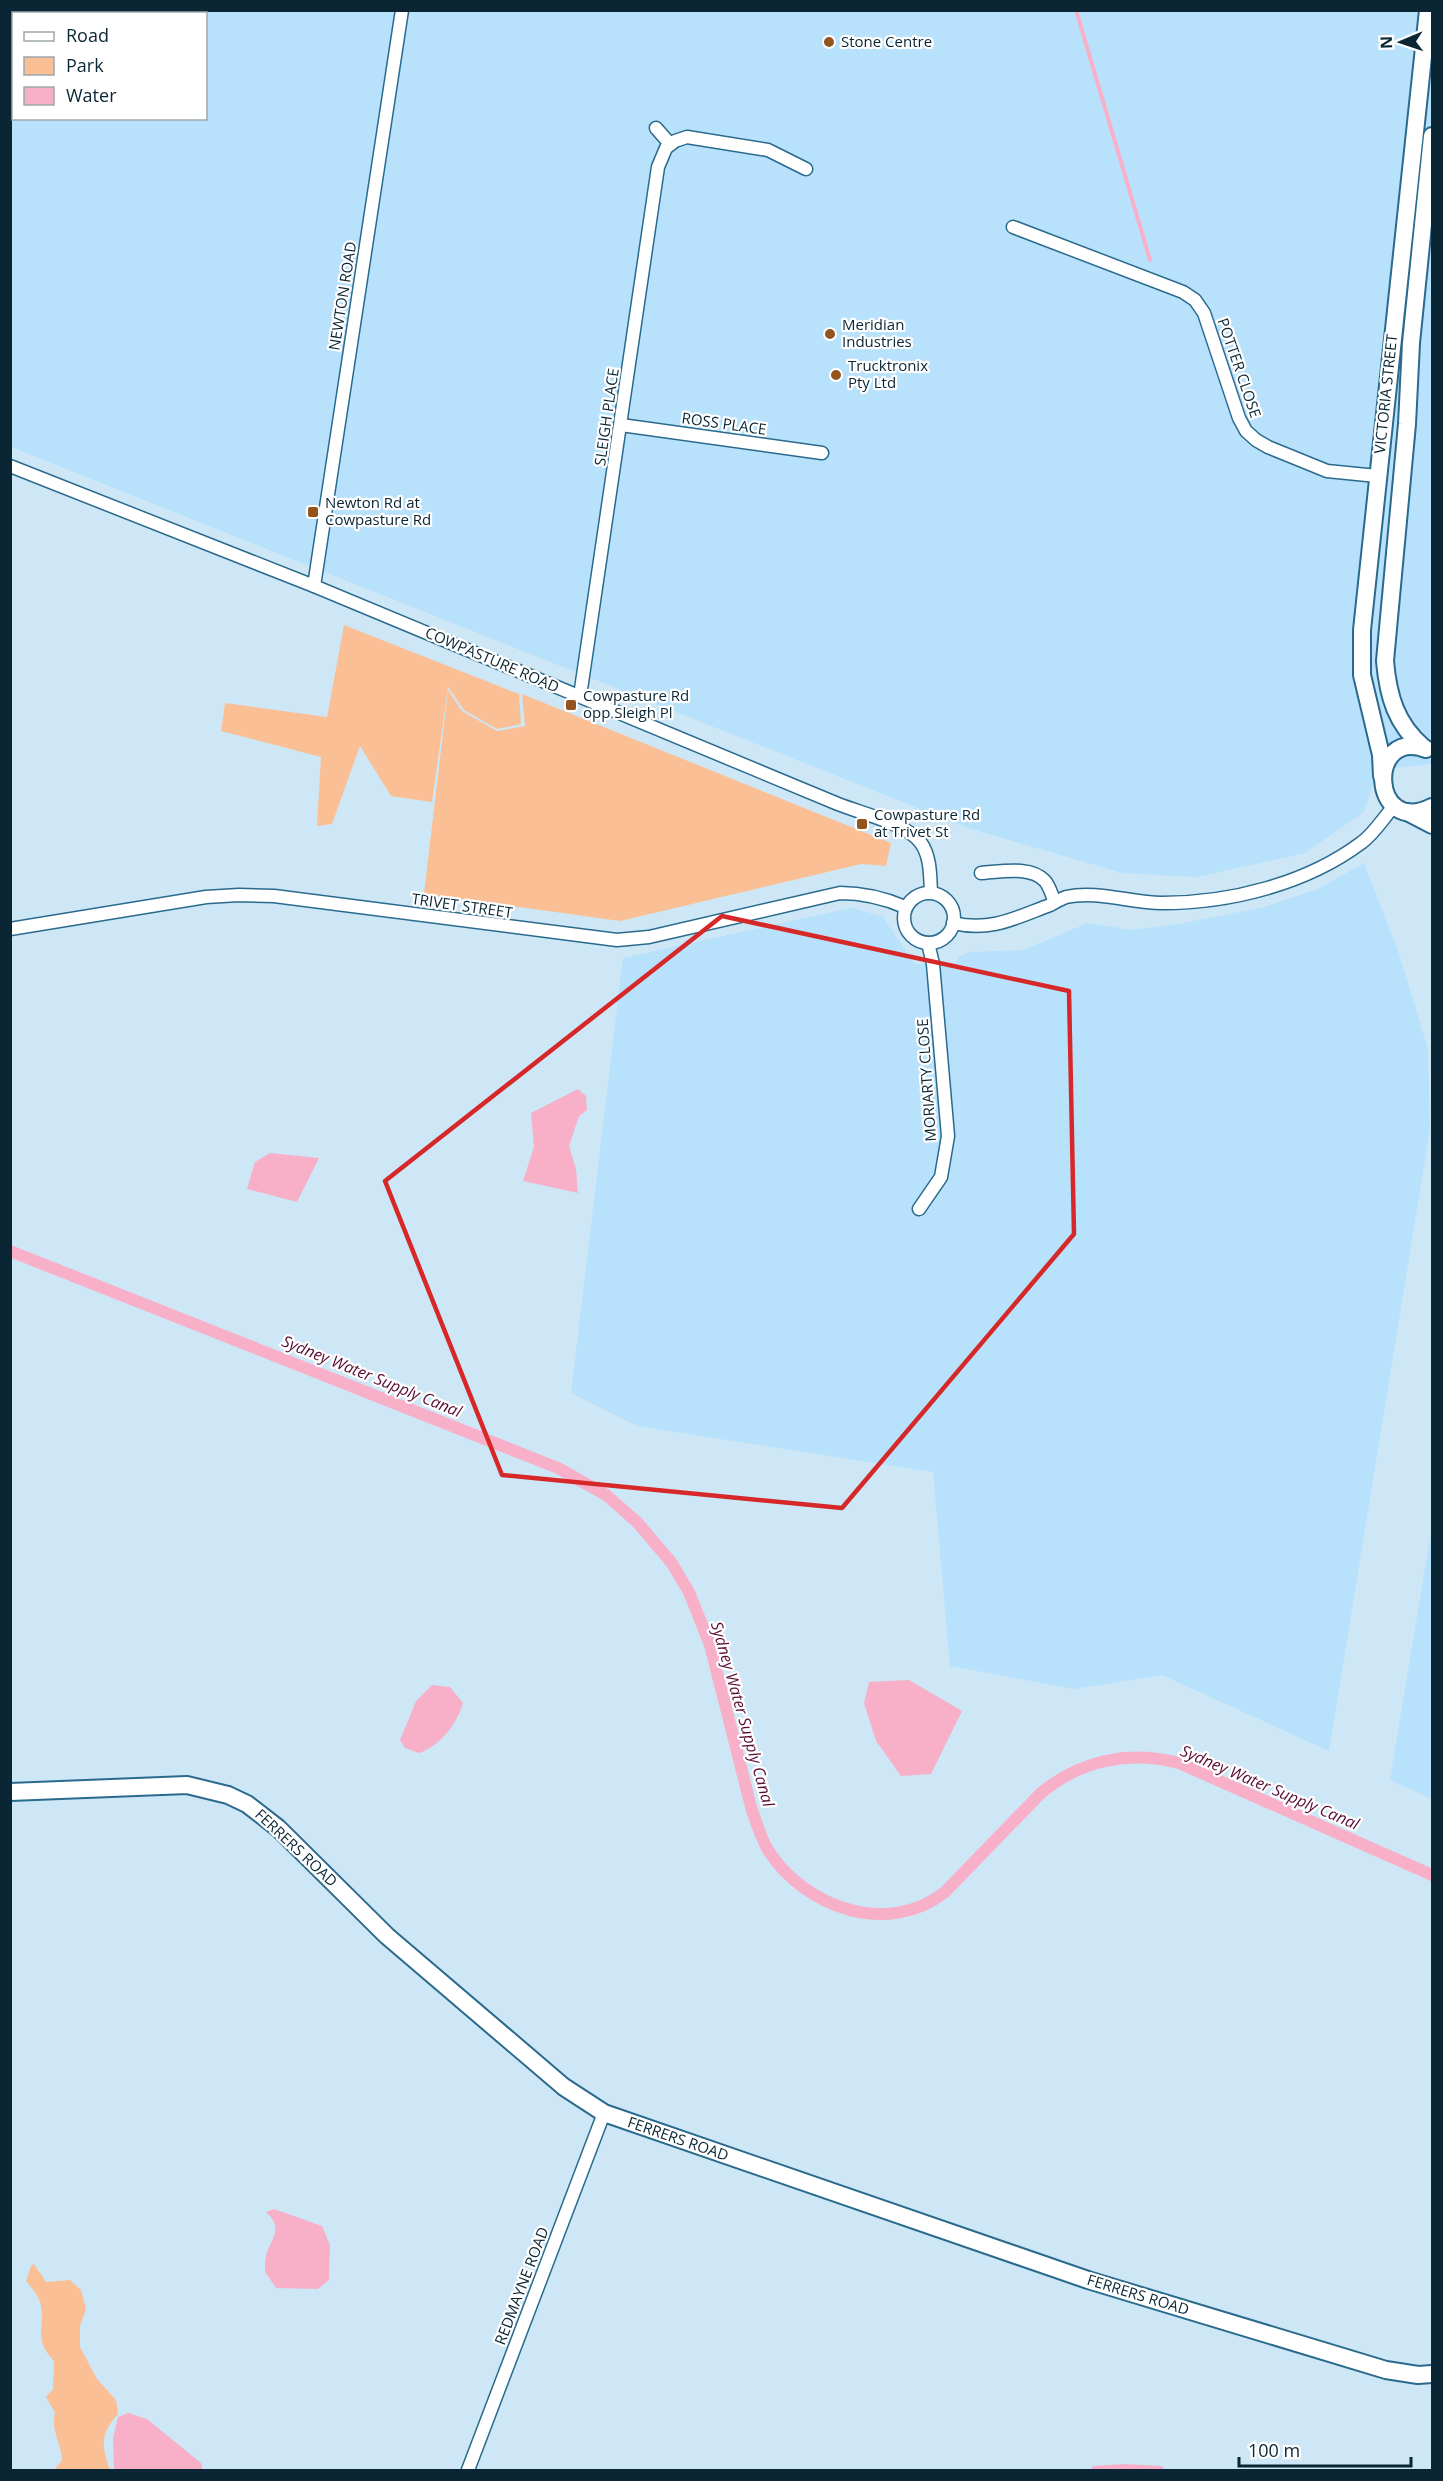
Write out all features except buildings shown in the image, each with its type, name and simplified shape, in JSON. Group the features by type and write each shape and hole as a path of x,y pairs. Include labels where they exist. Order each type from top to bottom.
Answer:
{"street":[{"name":"NEWTON ROAD","path":"314,586 402,10"},
{"name":"VICTORIA STREET","path":"1399,808 1387,797 1382,787 1381,755 1366,696 1361,654 1377,476 1428,10"},
{"path":"656,128 670,144 680,138 694,137 761,148 779,153 806,169"},
{"name":"SLEIGH PLACE","path":"580,696 658,167 662,154 670,144"},
{"name":"VICTORIA STREET","path":"1428,749 1412,738 1395,712 1388,689 1385,661 1407,424 1411,343 1432,145"},
{"path":"1413,147 1432,145"},
{"name":"POTTER CLOSE","path":"1012,227 1183,292 1195,300 1204,313 1239,418 1251,436 1268,447 1327,471 1377,476"},
{"name":"ROSS PLACE","path":"621,424 822,453"},
{"name":"COWPASTURE ROAD","path":"10,466 314,586 909,831 921,842 927,853 931,892"},
{"path":"1382,776 1384,767 1396,752 1414,746 1428,749"},
{"path":"1399,808 1423,811 1432,807"},
{"path":"953,923 970,927 996,926 1067,897 1095,896 1162,903 1200,901 1244,894 1314,871 1342,856 1364,842 1399,808"},
{"path":"1399,808 1432,825"},
{"path":"981,873 1015,871 1034,874 1047,883 1055,903"},
{"path":"931,892 945,899 951,906 953,923 944,937 928,943 920,941 907,930 904,915 906,907 916,896 931,892"},
{"name":"TRIVET STREET","path":"10,929 186,900 232,895 274,896 606,940 649,937 840,893 887,899 906,907"},
{"name":"MORIARTY CLOSE","path":"919,1209 941,1177 948,1136 933,964 928,943"},
{"name":"FERRERS ROAD","path":"10,1792 187,1785 228,1795 247,1804 278,1827 387,1936 564,2087 604,2113 1088,2280 1386,2370 1418,2375 1432,2374"},
{"name":"REDMAYNE ROAD","path":"468,2470 604,2113"}],"highlighted area":[{"path":"722,916 1069,991 1074,1234 842,1508 502,1475 385,1181"}],"shaded area":[{"path":"10,11 1432,11 1432,764 1377,770 1364,812 1305,853 1197,877 1122,873 965,827 11,447"},
{"path":"1364,863 1399,954 1428,1049 1430,1129 1329,1751 1162,1675 1074,1689 950,1666 933,1472 637,1426 571,1393 623,958 851,908 882,916 915,964 955,963 960,956 970,952 1023,950 1088,923 1132,930 1178,924 1264,907 1318,889"},
{"path":"1432,1526 1432,1799 1390,1780"}],"green space":[{"path":"344,625 519,694 521,724 497,729 464,710 448,687 432,802 391,796 360,746 332,824 317,826 321,757 221,731 225,703 327,717"},
{"path":"448,690 462,711 497,731 525,726 522,694 891,843 886,866 861,864 620,921 424,894"},
{"path":"34,2264 46,2282 70,2280 81,2290 86,2309 80,2326 80,2347 97,2379 116,2400 118,2414 108,2428 104,2441 110,2470 57,2470 56,2467 62,2461 54,2425 55,2413 46,2397 53,2389 54,2361 42,2340 40,2303 26,2281 31,2266"}],"water":[{"path":"578,1089 586,1096 587,1110 579,1116 569,1146 576,1169 578,1193 523,1181 534,1147 531,1113"},
{"path":"270,1153 319,1158 297,1202 247,1189 255,1162"},
{"path":"909,1680 962,1711 931,1774 901,1776 876,1741 864,1703 869,1682"},
{"path":"432,1685 450,1687 463,1703 457,1719 441,1740 419,1753 405,1748 400,1740 416,1701"},
{"path":"274,2209 322,2226 330,2245 329,2280 318,2289 276,2288 265,2272 266,2254 275,2231 274,2222 266,2212"},
{"path":"128,2413 147,2419 201,2463 203,2470 114,2470 113,2439 118,2417"},
{"path":"1125,2464 1162,2466 1165,2470 1091,2470 1093,2466"}],"waterway":[{"path":"1076,10 1150,260"},
{"name":"Sydney Water Supply Canal","path":"10,1251 558,1468 606,1495 637,1522 671,1562 689,1592 710,1645 758,1829 768,1850 784,1870 803,1887 825,1901 849,1910 874,1914 898,1913 923,1905 945,1892 1041,1793 1056,1782 1089,1766 1124,1758 1160,1759 1179,1763 1432,1875"}],"place":[{"name":"Stone Centre","path":"829,42"},
{"name":"Meridian Industries","path":"830,334"},
{"name":"Trucktronix Pty Ltd","path":"836,375"},
{"name":"Newton Rd at Cowpasture Rd","path":"313,512"},
{"name":"Cowpasture Rd opp Sleigh Pl","path":"571,705"},
{"name":"Cowpasture Rd at Trivet St","path":"862,824"}]}
